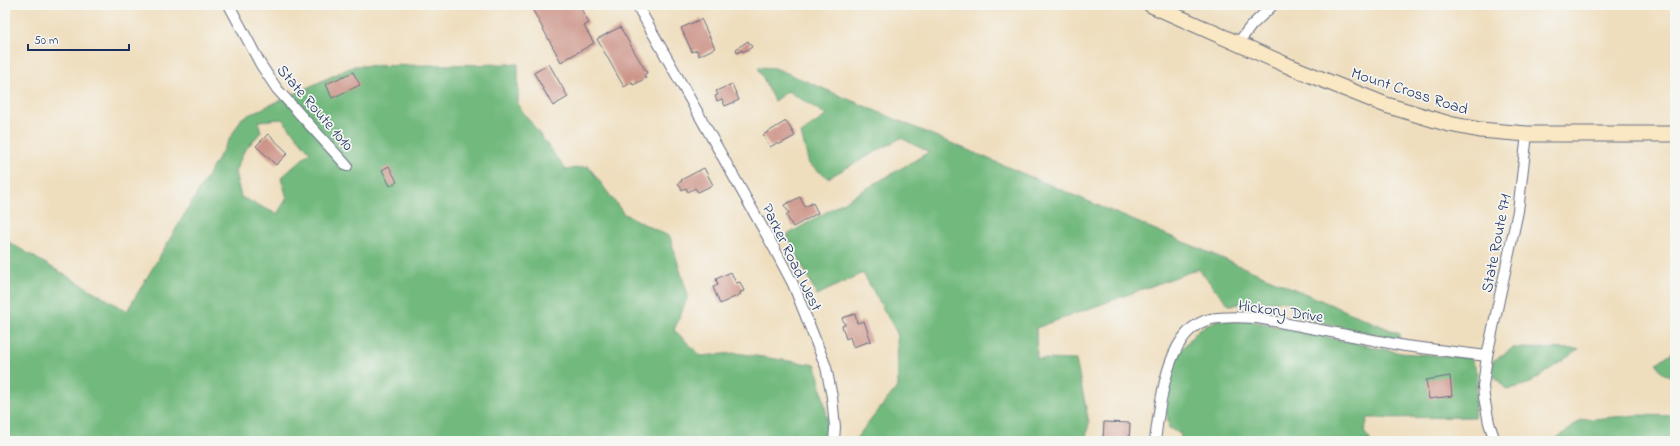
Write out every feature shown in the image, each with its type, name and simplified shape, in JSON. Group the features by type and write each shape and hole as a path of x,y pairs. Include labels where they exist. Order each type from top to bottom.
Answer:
{"main road":[{"name":"Mount Cross Road","path":"1151,5 1298,70 1393,107 1449,124 1480,130 1527,134 1675,134"}],"street":[{"name":"State Route 1010","path":"229,5 261,65 277,89 347,166"},
{"name":"Parker Road West","path":"637,5 774,248 792,284 826,367 832,397 835,427 834,441"},
{"path":"1238,43 1251,26 1273,5"},
{"name":"State Route 971","path":"1495,441 1489,423 1484,397 1486,356 1518,211 1527,134"},
{"name":"Hickory Drive","path":"1155,441 1160,403 1174,352 1182,339 1192,329 1210,319 1234,317 1257,318 1405,346 1486,356"}],"green space":[{"path":"518,64 518,105 566,170 588,166 624,214 670,237 688,296 674,330 701,356 736,353 816,365 828,421 827,441 5,441 5,240 127,311 242,118 354,66","holes":["282,119 310,152 281,178 287,198 277,214 241,197 235,172 244,151 261,132 258,121"]},
{"path":"758,67 775,68 1400,334 1399,339 1303,319 1285,301 1229,305 1198,269 1036,328 1037,359 1076,360 1089,423 1085,441 854,441 898,386 897,333 863,273 817,295 787,235 929,152 901,138 828,178 809,164 801,133 827,115 788,91 774,101"},
{"path":"1217,320 1252,321 1401,353 1471,358 1478,373 1474,417 1368,418 1364,432 1371,441 1180,441 1181,434 1169,428 1166,408 1175,357 1198,330"},
{"path":"1513,348 1579,349 1530,383 1507,390 1492,374 1493,361"},
{"path":"1675,350 1675,378 1662,373 1657,363"},
{"path":"1638,415 1675,416 1675,441 1553,441 1581,420"}],"building":[{"path":"530,5 579,5 589,23 584,26 594,43 561,62"},
{"path":"701,19 715,48 699,56 697,50 692,52 681,28"},
{"path":"620,27 647,73 644,75 646,78 633,85 632,82 624,87 597,39"},
{"path":"748,41 752,47 743,52 742,50 737,53 736,49"},
{"path":"549,64 568,97 553,106 534,73"},
{"path":"353,72 360,85 332,98 326,84"},
{"path":"732,84 739,100 725,106 722,99 717,101 715,96 718,95 716,91"},
{"path":"786,121 795,136 778,145 777,143 770,147 763,135"},
{"path":"268,134 288,153 276,165 256,146"},
{"path":"389,166 397,182 390,186 382,170"},
{"path":"704,168 713,185 698,192 695,188 688,192 686,188 682,190 678,183 682,181 681,180"},
{"path":"800,197 805,207 813,203 818,213 793,227 786,215 789,213 784,205"},
{"path":"731,272 736,283 740,282 744,291 740,292 741,294 720,304 713,287 718,285 716,279"},
{"path":"855,314 857,323 864,321 871,341 853,347 850,337 846,339 842,326 845,325 842,318"},
{"path":"1450,376 1452,396 1429,399 1426,380"},
{"path":"1104,422 1130,423 1129,441 1103,441"}]}
